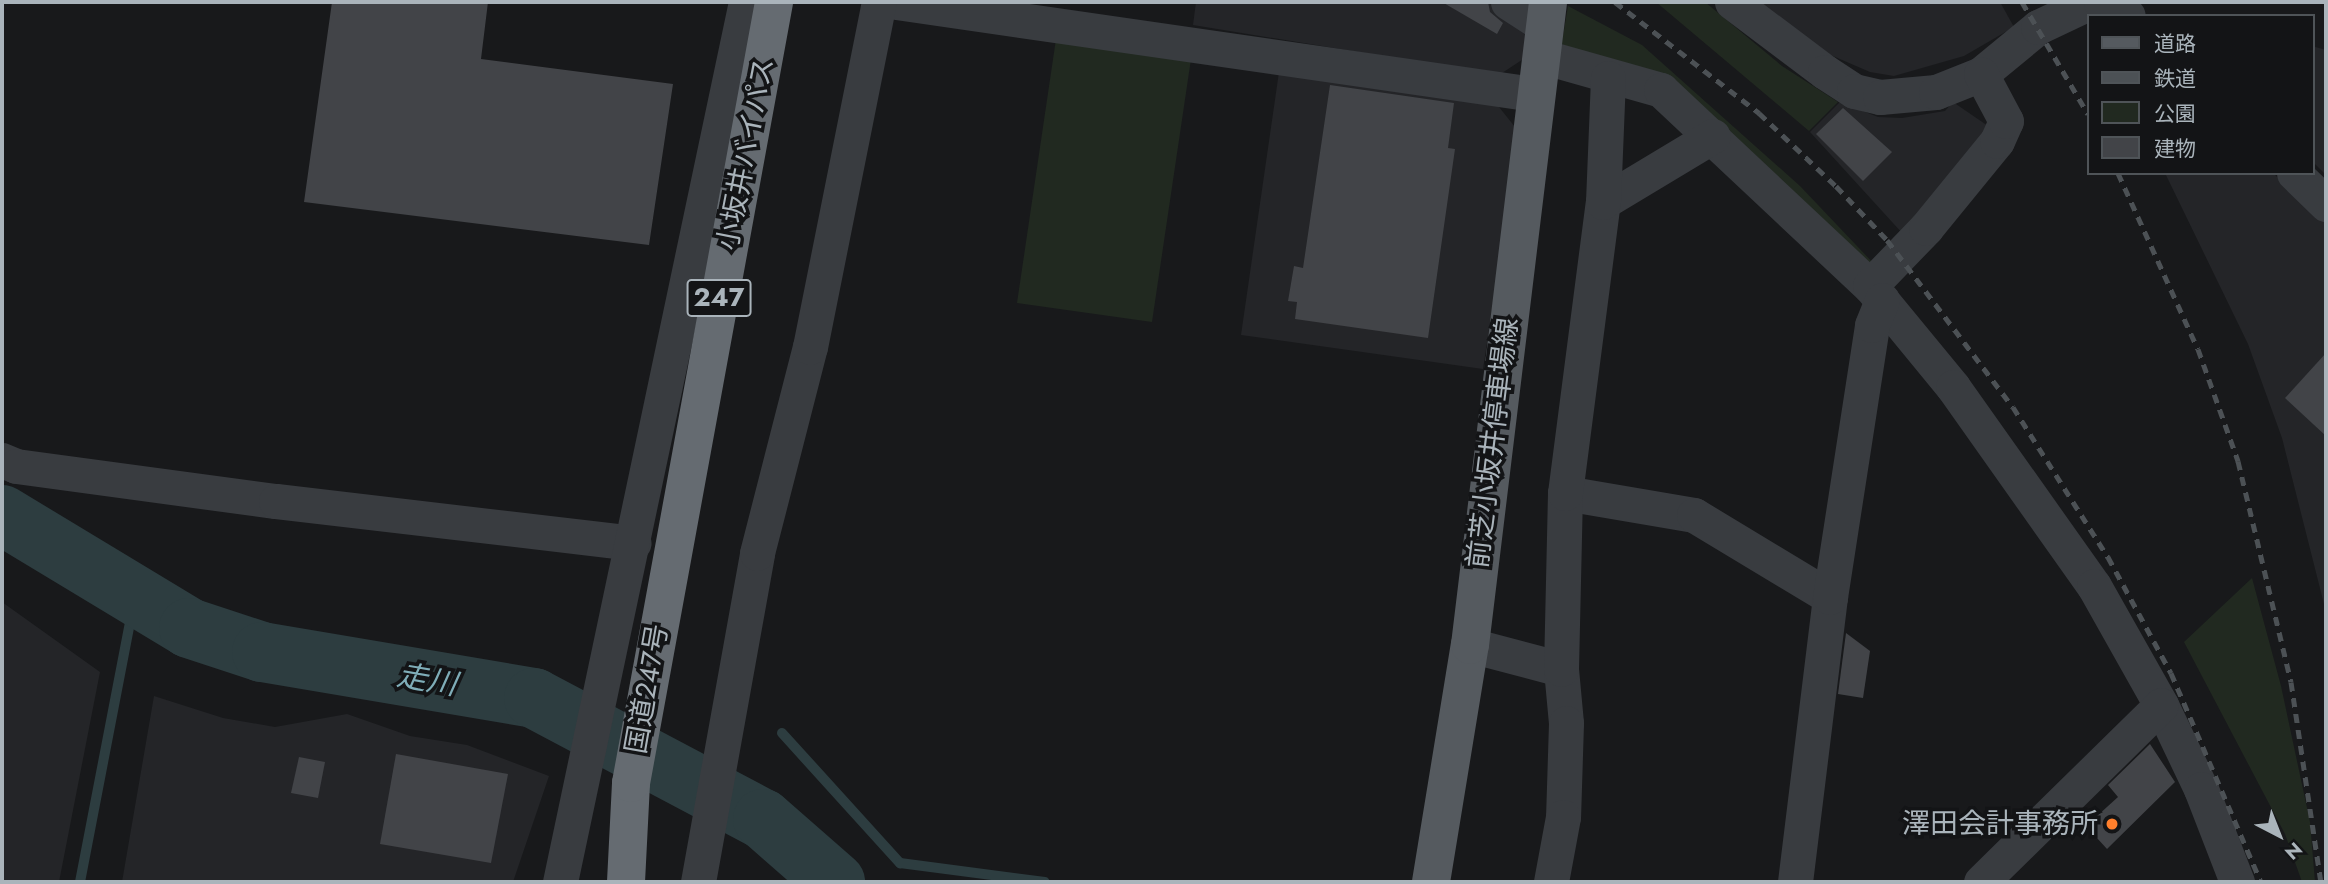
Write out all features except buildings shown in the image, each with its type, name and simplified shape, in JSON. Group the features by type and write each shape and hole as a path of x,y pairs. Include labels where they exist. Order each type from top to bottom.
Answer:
{"highway":[{"name":"小坂井バイパス","path":"663,595 774,2"},
{"name":"国道247号","path":"626,882 631,783 663,595"},
{"name":"国道247号","path":"600,882 631,783"}],"main road":[{"name":"前芝小坂井停車場線","path":"1431,882 1470,645 1534,94 1545,28"}],"street":[{"path":"560,882 634,543 746,2"},
{"path":"698,882 757,553 810,347 879,2"},
{"path":"896,2 1534,94"},
{"path":"1508,2 1608,78 1661,90 1713,136 1876,293 2014,469 2094,586 2161,705 2202,789 2237,882"},
{"path":"1732,2 1854,91 1880,97 1936,92 1981,74 2039,27 2091,2"},
{"path":"2101,2 2124,14"},
{"path":"1795,882 1830,597 1876,293 1997,141 2006,121 1981,74"},
{"path":"1551,882 1563,817 1566,723 1561,669 1565,493 1603,202 1608,78"},
{"path":"1603,202 1713,136"},
{"path":"2296,175 2326,204"},
{"path":"2,460 16,466 276,501 634,543"},
{"path":"1565,493 1694,515 1830,597"},
{"path":"1470,645 1561,669"},
{"path":"1981,882 2161,705"}],"shaded area":[{"path":"1196,2 1502,2 1523,15 1531,54 1499,75 1193,25"},
{"path":"1757,2 2000,2 2014,27 1964,56 1894,76 1870,72 1819,50"},
{"path":"2314,47 2326,50 2326,175 2314,163"},
{"path":"1279,72 1495,102 1519,132 1483,369 1241,335"},
{"path":"1840,102 1878,117 1902,118 1945,111 1953,102 1991,128 1903,234 1810,132"},
{"path":"2166,175 2275,175 2326,224 2326,612 2282,438 2248,344"},
{"path":"2,602 100,672 59,882 2,882"},
{"path":"154,696 223,718 275,727 347,714 410,736 467,745 549,776 513,882 122,882"}],"green space":[{"path":"1656,2 1705,2 1782,66 1838,102 1809,131"},
{"path":"1568,6 1642,45 1800,186 1876,266 1868,276 1709,122 1561,48"},
{"path":"1056,39 1191,59 1152,322 1017,303"},
{"path":"2252,578 2281,686 2310,822 2315,882 2302,882 2285,834 2184,642"}],"waterway":[{"name":"走川","path":"2,515 189,628 262,652 534,698 763,819 835,882"},
{"path":"80,882 135,596"},
{"path":"782,733 900,863 1045,882"}],"railway":[{"path":"1615,2 1759,113 1836,186 1887,240 2013,407 2108,557 2171,673 2261,882"},
{"path":"2022,2 2086,111"},
{"path":"2119,175 2198,349 2238,461 2291,682 2321,882"}],"place":[{"name":"澤田会計事務所","path":"2112,824"}]}
